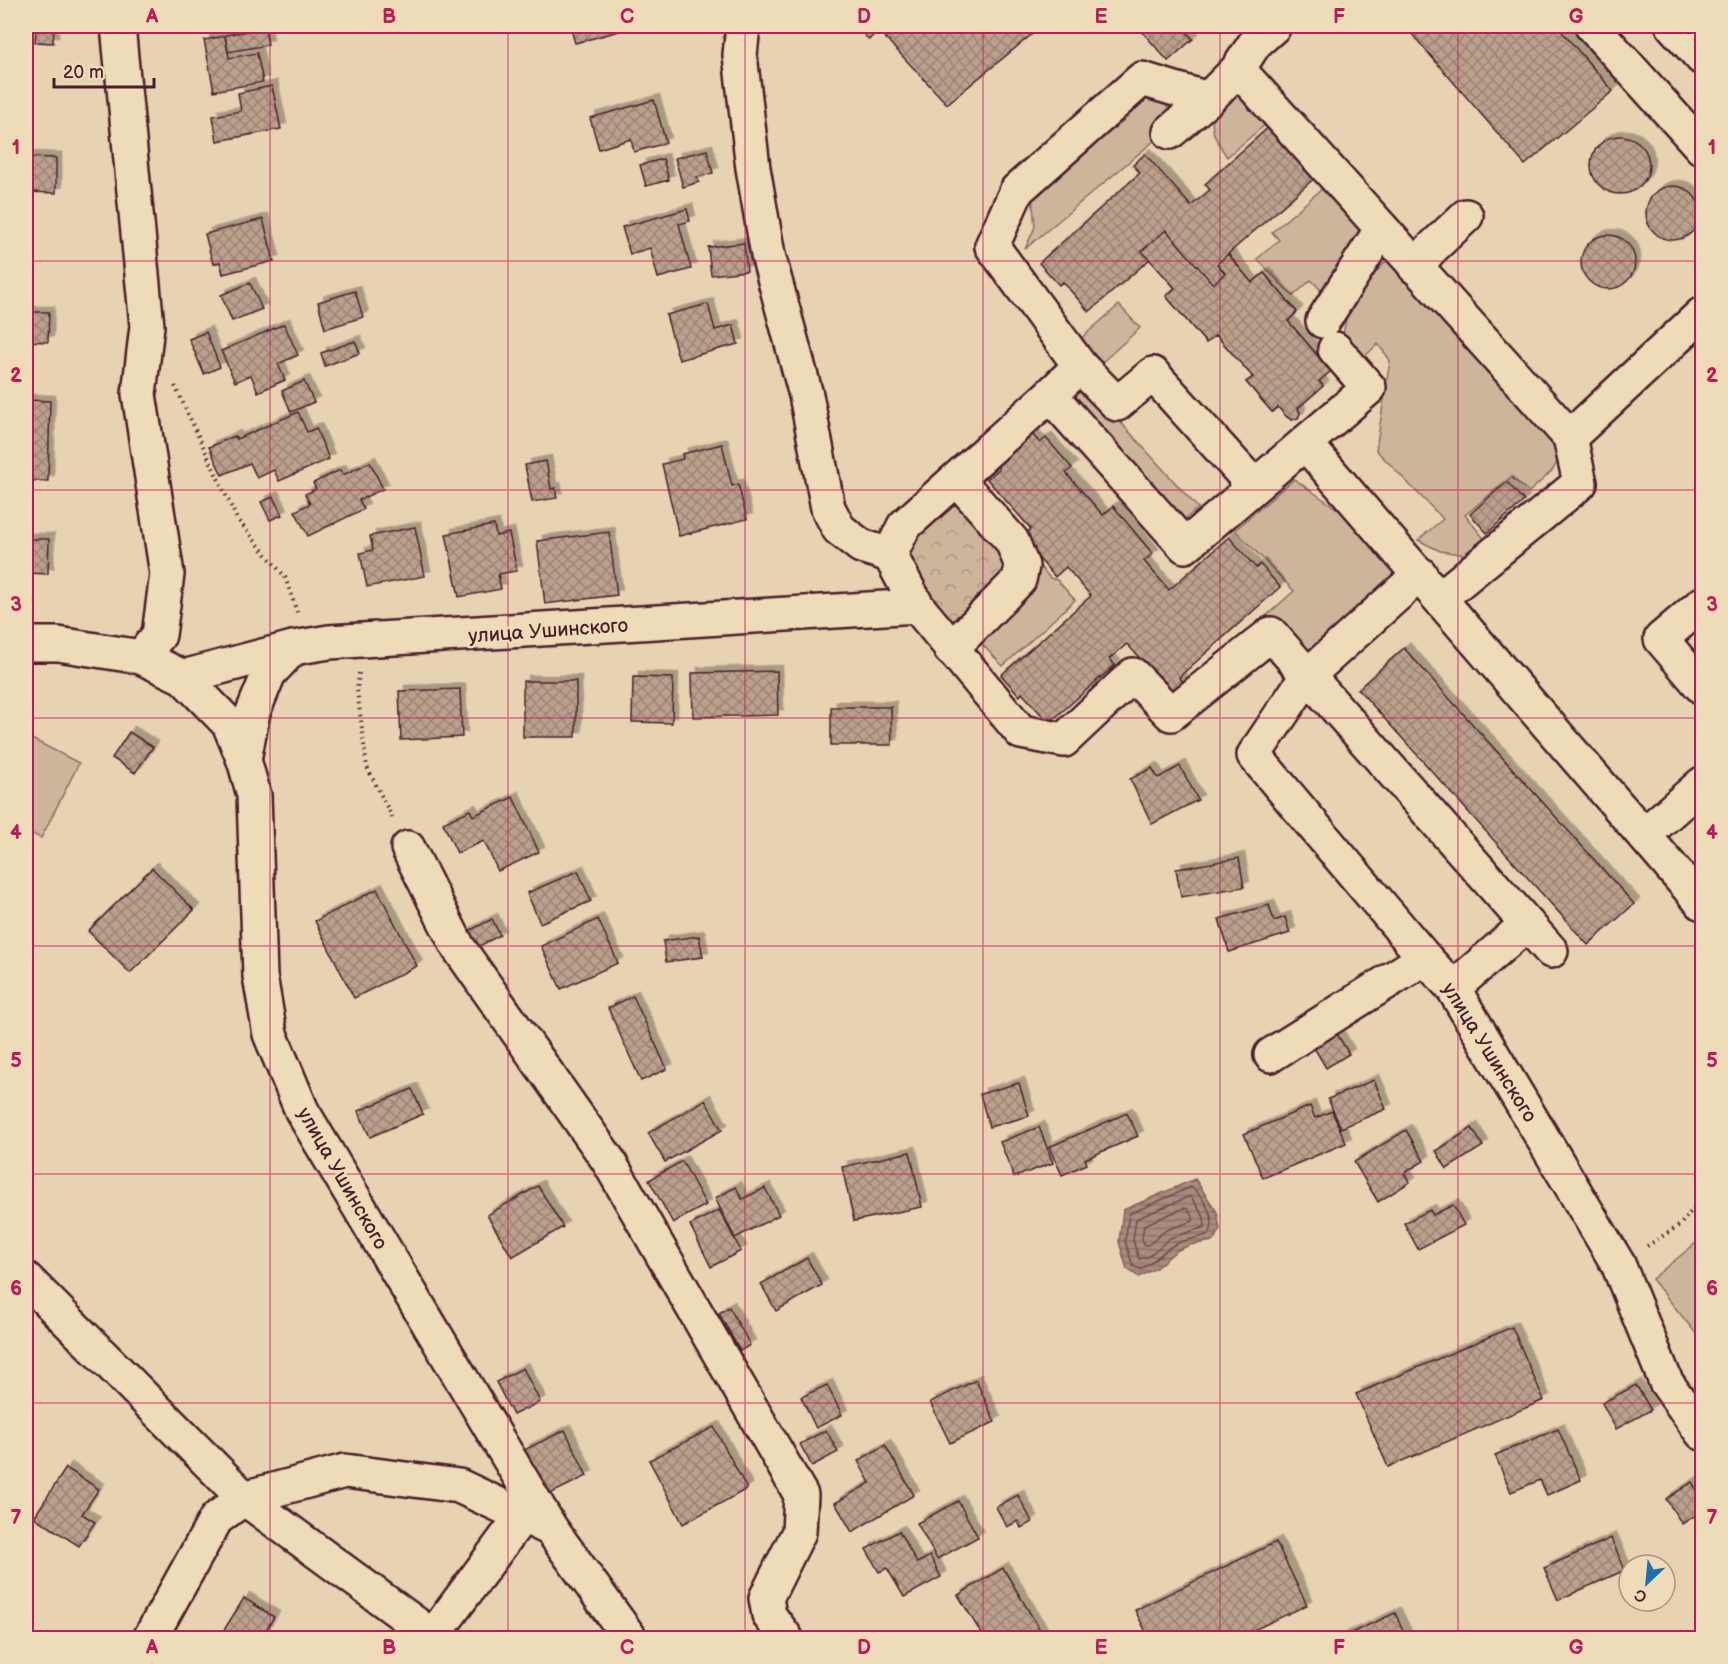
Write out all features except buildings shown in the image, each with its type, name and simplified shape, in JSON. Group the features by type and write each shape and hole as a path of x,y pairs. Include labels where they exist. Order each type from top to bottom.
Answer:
{"street":[{"path":"118,26 147,326 139,394 167,574 159,635 141,657"},
{"path":"743,26 740,55 753,168 766,244 806,395 828,507 839,529 861,546 890,555 917,606 1021,732 1064,740 1133,675 1171,714 1271,634 1551,951"},
{"path":"1170,132 1238,69 1255,43 1274,26"},
{"path":"1592,26 1702,148"},
{"path":"1673,26 1702,58"},
{"path":"1238,69 1570,437 1580,483 1430,586 1306,676"},
{"path":"1208,99 1142,79 1017,190 992,246 1080,366 1117,404 1153,374 1254,486"},
{"path":"1415,267 1466,216"},
{"path":"1050,395 1185,546 1369,388 1329,335 1381,230"},
{"path":"1570,437 1702,315"},
{"path":"890,555 904,526 1080,366"},
{"path":"1305,443 1702,903"},
{"path":"951,649 1019,580 1022,566 1012,541 957,479"},
{"path":"1702,604 1661,639 1702,687"},
{"name":"улица Ушинского","path":"183,677 329,642 364,642 917,606"},
{"name":"улица Ушинского","path":"26,644 58,644 141,657 183,677 229,724 244,760 254,795 260,976 270,1034 302,1111 551,1529 630,1638"},
{"path":"244,760 253,712 269,673 301,647"},
{"name":"улица Ушинского","path":"1306,676 1254,755 1425,958 1453,988 1618,1264 1666,1382 1702,1433"},
{"path":"1644,835 1702,784"},
{"path":"408,848 458,947 608,1160 801,1495 799,1532 766,1598 769,1615 786,1638"},
{"path":"1453,988 1527,924"},
{"path":"1271,1055 1425,958"},
{"path":"26,1279 244,1498 434,1637 522,1516"},
{"path":"150,1638 216,1519 244,1498 345,1471 459,1486 551,1529"}],"path":[{"path":"172,380 237,519 285,577 301,647"},
{"path":"364,642 357,690 367,767 408,848"},
{"path":"1618,1264 1680,1225 1702,1198"}],"green space":[{"path":"1136,89 1157,95 1165,102 1170,122 1161,135 1025,249 1035,227 1031,185"},
{"path":"1244,94 1274,117 1227,157 1212,127 1214,106 1227,96"},
{"path":"1330,182 1373,232 1328,297 1311,280 1293,296 1257,259 1279,240 1272,232"},
{"path":"1387,260 1555,447 1560,458 1552,471 1529,492 1511,477 1465,515 1487,542 1467,555 1440,551 1418,540 1443,519 1376,450 1390,360 1378,344 1363,358 1343,335 1349,302"},
{"path":"1119,305 1140,328 1099,365 1078,341"},
{"path":"1086,384 1198,508 1178,525 1067,402"},
{"path":"1294,479 1339,510 1405,581 1309,666 1265,617 1294,591 1235,530"},
{"path":"955,503 969,507 1014,565 954,624 906,569 907,539 941,505"},
{"path":"1023,547 1050,578 1057,580 1075,600 1003,666 973,635"},
{"path":"26,736 79,763 41,838 26,831"},
{"path":"1702,1238 1702,1341 1652,1279"}],"water":[{"path":"1195,1179 1217,1212 1220,1229 1213,1241 1190,1245 1176,1251 1156,1268 1139,1277 1127,1269 1119,1242 1123,1210"}]}
